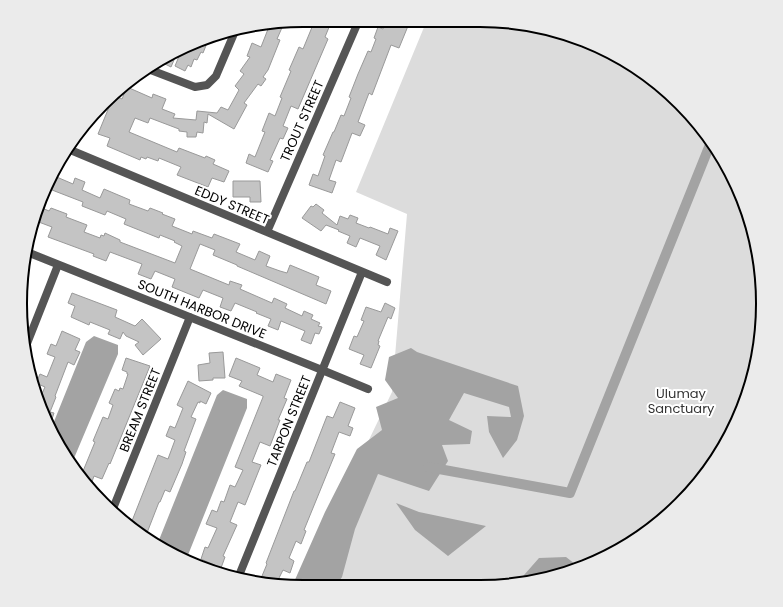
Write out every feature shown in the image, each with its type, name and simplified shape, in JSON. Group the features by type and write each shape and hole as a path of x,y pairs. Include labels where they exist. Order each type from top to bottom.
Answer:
{"street":[{"name":"TROUT STREET","path":"267,232 356,27"},
{"path":"154,71 195,87 207,85 216,76 233,36"},
{"name":"EDDY STREET","path":"74,150 387,282"},
{"name":"SOUTH HARBOR DRIVE","path":"31,254 368,389"},
{"path":"29,339 58,265"},
{"name":"TARPON STREET","path":"240,573 362,272"},
{"name":"BREAM STREET","path":"114,505 190,317"}],"green space":[{"name":"Ulumay Sanctuary","path":"424,27 480,27 516,29 551,36 585,48 602,56 618,64 648,84 687,121 699,135 719,165 735,198 747,232 754,267 756,304 754,340 747,375 735,409 727,426 719,442 699,472 675,499 648,523 618,543 602,551 585,559 551,571 516,578 480,580 302,580 392,392 407,214 356,192"}],"shaded area":[{"path":"94,336 118,345 118,354 74,457 64,442 54,422 86,342"},
{"path":"411,348 417,352 518,386 524,416 517,440 503,458 489,432 487,416 511,417 509,407 464,393 449,420 472,431 470,444 442,445 448,461 429,491 378,474 355,529 340,580 295,580 325,512 357,449 382,430 376,407 398,398 385,380 389,357"},
{"path":"223,390 247,399 247,408 188,554 159,539 217,395"},
{"path":"396,503 419,512 486,526 448,556 415,530"},
{"path":"566,557 574,563 551,571 522,577 539,558"}],"building":[{"path":"312,27 329,27 325,37 328,39 298,109 291,106 283,126 288,128 283,139 280,138 270,160 273,161 268,172 246,163 249,154 255,157 265,132 262,131 269,113 275,116 282,98 280,97 291,71 289,70 299,47 303,49"},
{"path":"378,27 383,29 384,27 408,27 399,48 391,45 372,95 369,93 358,122 365,125 360,136 352,133 341,162 336,160 329,180 336,182 332,193 309,185 313,174 318,176 325,156 323,155 341,115 344,116 351,98 349,97 358,74 368,51 371,52 376,39 374,38"},
{"path":"282,28 277,39 280,40 268,70 263,77 266,79 261,86 258,84 244,103 247,105 234,129 208,114 207,123 204,122 203,133 197,132 196,137 187,137 187,132 179,131 179,129 150,118 148,123 135,118 129,132 177,152 179,148 205,158 206,156 215,160 213,164 229,171 224,182 212,178 208,187 177,175 181,167 159,158 158,161 147,157 146,159 141,157 140,160 107,146 110,138 98,134 109,107 119,98 122,99 124,93 130,88 152,98 153,94 166,99 162,109 175,114 173,118 196,120 197,111 217,113 221,107 228,110 239,90 235,86 244,74 240,71 250,57 247,56 252,43 261,47 268,29"},
{"path":"206,45 203,53 201,52 197,60 194,59 191,67 188,65 185,71 175,66 179,57"},
{"path":"174,60 171,67 165,64"},
{"path":"58,177 73,184 75,178 85,182 82,190 100,198 104,189 130,200 129,204 148,211 150,208 175,219 172,226 192,234 193,231 212,238 214,234 240,244 236,252 255,260 259,251 270,256 266,266 287,273 290,265 319,277 316,285 331,291 326,304 213,255 215,250 200,244 190,269 229,285 230,281 242,285 240,289 272,303 274,298 287,304 285,308 302,316 304,311 313,315 311,319 320,323 318,326 322,327 319,334 315,333 311,344 301,340 305,331 281,321 278,330 268,326 271,319 235,303 231,311 220,307 223,298 203,290 199,298 172,287 175,279 155,271 151,279 138,274 142,264 110,252 106,261 93,256 94,254 48,237 52,227 39,222 44,209 49,211 51,208 67,214 66,217 87,225 84,232 100,238 101,235 104,236 105,233 120,240 120,242 175,263 182,246 174,242 175,241 160,235 159,238 124,224 126,219 107,211 105,215 82,206 83,202 52,190"},
{"path":"233,181 260,181 261,202 250,202 250,197 233,197"},
{"path":"316,204 324,210 322,213 337,225 340,216 348,219 350,215 358,218 356,223 369,228 370,227 388,234 390,228 398,231 386,260 376,255 380,246 360,238 356,247 347,243 350,236 338,231 339,230 326,225 321,231 302,218 311,206 313,207"},
{"path":"72,293 117,310 115,317 135,326 142,319 161,339 143,355 135,345 139,342 126,336 123,332 120,339 108,334 110,330 90,322 89,325 71,317 75,306 68,303"},
{"path":"385,303 395,308 391,319 388,317 378,341 378,345 380,346 371,368 360,364 364,355 349,349 354,336 357,337 364,321 361,320 366,307 381,312"},
{"path":"62,331 80,339 75,350 80,352 74,365 68,362 55,396 56,397 50,412 54,413 52,418 42,393 45,387 39,384 38,379 40,374 47,377 55,357 47,354 51,344 56,346"},
{"path":"223,352 225,378 213,378 213,380 199,381 198,365 210,363 209,353"},
{"path":"126,358 150,366 110,464 109,463 102,479 94,476 92,481 83,471 103,417 108,419 113,405 109,403 115,389 119,391 120,388 123,389 128,374 122,370"},
{"path":"236,358 260,368 257,375 273,382 276,374 291,380 284,398 287,399 278,420 280,420 270,446 260,442 252,462 261,465 245,505 238,502 230,522 237,525 223,556 225,557 221,567 201,559 205,547 208,548 217,528 206,524 212,510 217,512 221,501 224,502 230,485 235,487 243,470 235,467 263,397 239,386 242,381 229,376"},
{"path":"188,381 211,393 206,404 200,401 200,403 198,402 191,417 196,419 184,451 186,452 182,464 170,492 165,490 148,531 132,521 158,455 168,459 175,440 166,436 170,426 175,428 183,408 177,405"},
{"path":"340,402 355,408 348,426 353,428 350,436 339,432 331,453 335,454 304,530 306,531 301,544 296,541 289,558 294,561 290,573 283,570 279,579 262,576 294,491 307,462 309,462 327,416 333,418"}],"waterway":[{"path":"428,467 570,493 708,149"}]}
